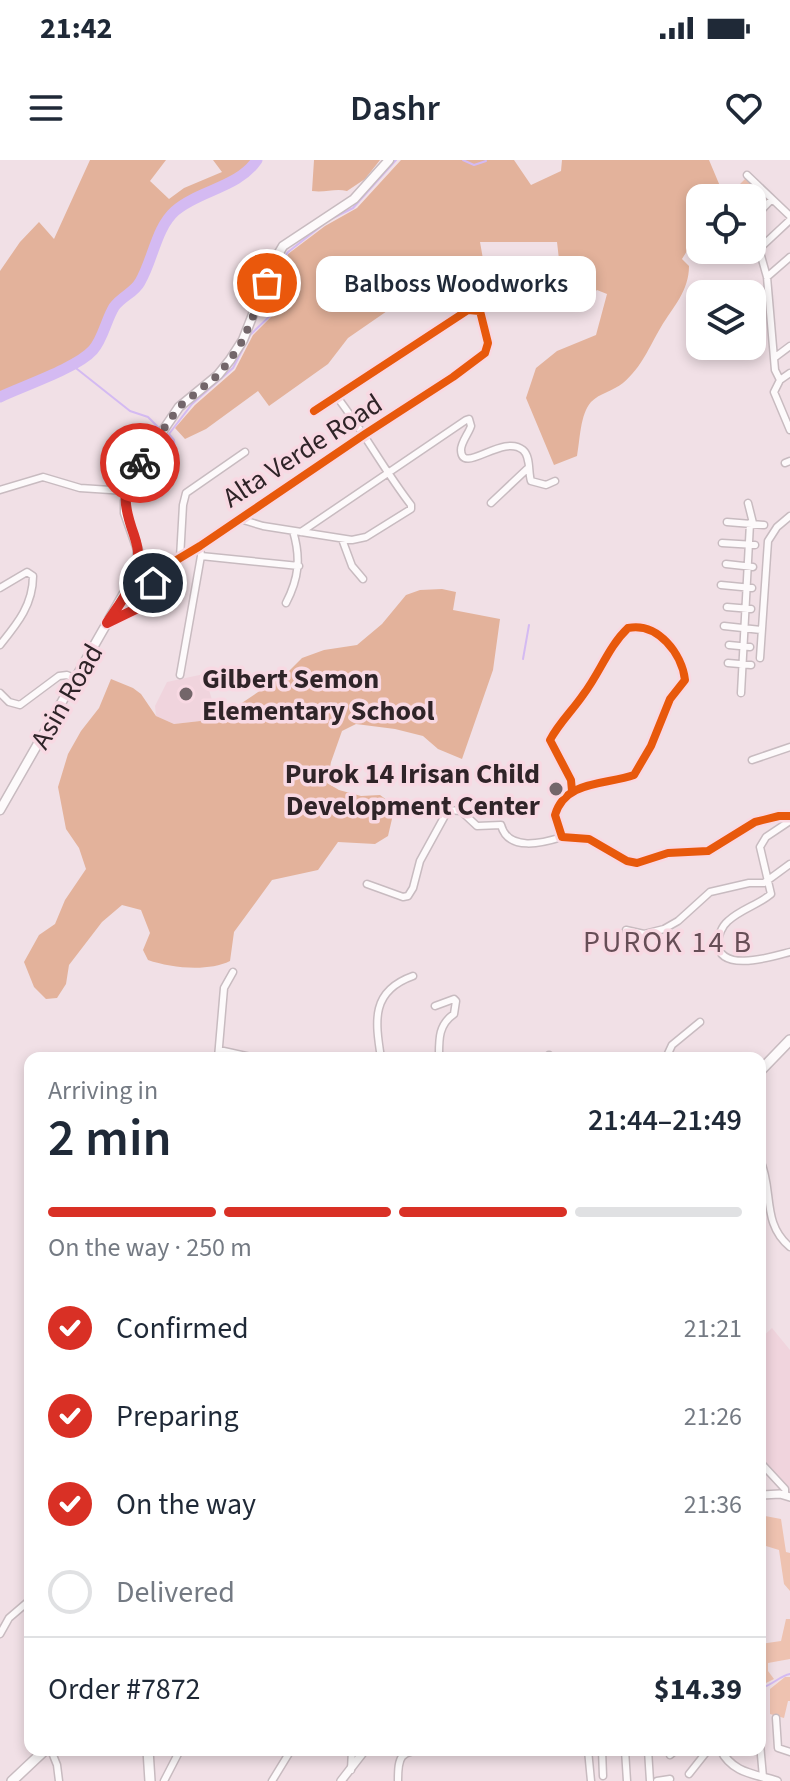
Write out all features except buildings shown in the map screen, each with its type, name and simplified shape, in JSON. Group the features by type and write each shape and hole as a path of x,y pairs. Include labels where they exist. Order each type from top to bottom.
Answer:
{"main road":[{"path":"126,491 130,479 179,407 218,375 243,340 273,263 283,246 354,199 389,160"},
{"name":"Asin Road","path":"0,810 5,794 130,587 138,564 138,550 125,513 126,491"},
{"path":"766,1065 790,1040"},
{"path":"12,1781 41,1756"},
{"path":"148,1756 150,1781"}],"street":[{"path":"747,175 790,218 766,242"},
{"path":"766,206 772,199"},
{"path":"767,277 790,257"},
{"path":"764,264 777,376 775,396 790,430"},
{"name":"Alta Verde Road","path":"107,623 140,607 160,571 434,391 485,353 488,343 480,311 468,310 337,397"},
{"path":"774,358 790,346"},
{"path":"777,376 790,373"},
{"path":"240,519 263,526 342,539 366,537 411,509 365,434 337,397 314,411"},
{"path":"301,532 469,419 471,426 461,451 465,459 472,460 508,445 525,452 529,462 527,469 491,503"},
{"path":"180,558 186,493 245,452"},
{"path":"527,469 531,481 546,485 555,481"},
{"path":"0,490 43,477 80,488 126,491"},
{"path":"741,693 752,545 748,503"},
{"path":"760,658 768,541 777,527 790,516"},
{"path":"727,522 764,525"},
{"path":"286,603 298,577 293,531"},
{"path":"342,539 352,566 363,579"},
{"path":"722,543 752,545"},
{"path":"180,675 201,556 200,546"},
{"path":"201,556 299,566"},
{"path":"726,564 750,567"},
{"path":"0,588 24,573 30,572 33,576 27,608 0,645"},
{"path":"721,585 749,588"},
{"path":"727,607 748,609"},
{"path":"562,837 555,815 565,797 572,791 634,775 651,746 670,699 685,680 674,650 662,637 647,629 633,626 618,638 585,694 564,717 550,740 571,780 572,791"},
{"path":"724,626 761,630"},
{"path":"729,645 746,647"},
{"path":"728,663 751,665"},
{"path":"0,693 9,702 20,705 59,676 76,679"},
{"path":"752,760 790,747"},
{"path":"367,884 408,896 420,861 448,810 461,811 477,826 501,825 504,834 516,843 535,844 562,837 589,839 627,861 637,863 668,853 708,851 755,822 779,816 790,819"},
{"path":"790,819 761,843 760,853 771,894 727,921 719,938 719,947 726,957 749,962 790,952"},
{"path":"626,930 644,934 664,929 678,921 710,892 768,881 790,864"},
{"path":"218,1052 224,988 233,972"},
{"path":"380,1052 377,1022 381,1003 390,985 413,976"},
{"path":"435,1006 454,999 456,1001 454,1014 448,1018 438,1036 439,1052"},
{"path":"669,1052 672,1045 700,1022"},
{"path":"766,1182 771,1222 790,1247"},
{"path":"766,1468 785,1489 787,1496 766,1495"},
{"path":"0,1634 9,1618 24,1605"},
{"path":"776,1718 778,1748 790,1752"},
{"path":"52,1756 57,1765 59,1781"},
{"path":"164,1781 177,1756"},
{"path":"272,1781 287,1756"},
{"path":"351,1770 352,1756"},
{"path":"341,1781 361,1756"},
{"path":"398,1781 402,1756"},
{"path":"589,1756 591,1781"},
{"path":"602,1756 603,1776"},
{"path":"625,1756 627,1781"},
{"path":"648,1756 650,1781"},
{"path":"689,1774 703,1756"},
{"path":"725,1756 731,1765 758,1777 777,1781"},
{"path":"758,1777 759,1756"},
{"path":"657,1781 670,1779"}],"shaded area":[{"path":"90,160 166,160 150,181 169,199 184,188 222,172 213,160 257,160 240,177 175,211 159,235 140,282 114,307 93,350 63,370 0,397 0,271 20,242 39,222 54,239"},
{"path":"314,160 380,160 365,179 347,191 312,191"},
{"path":"401,160 514,160 531,185 561,171 562,160 709,160 719,184 686,184 686,253 682,259 689,266 683,291 635,370 623,383 587,407 577,456 554,465 526,398 536,368 557,351 596,335 607,294 597,290 587,299 573,302 563,294 557,242 480,242 483,259 445,271 348,338 328,364 269,406 258,391 206,429 185,439 175,428 195,405 235,370 253,335 273,315 288,254 325,226 357,208"},
{"path":"747,177 754,184 740,184"},
{"path":"420,590 456,592 453,610 500,619 493,670 462,759 438,749 423,736 356,724 342,731 331,762 327,783 361,796 380,795 395,806 388,836 375,844 338,842 318,870 272,880 234,932 230,961 211,967 189,968 148,960 143,950 150,933 141,910 122,905 102,922 69,965 66,984 57,998 46,999 34,987 24,962 39,935 55,924 65,900 86,869 79,848 66,829 58,787 68,754 99,708 111,679 133,688 156,716 174,724 218,719 288,672 302,658 324,650 357,645 382,624 406,595"},
{"name":"Gilbert Semon Elementary School","path":"204,674 218,719 174,724 156,716 155,706 167,682"},
{"path":"772,1328 790,1350 790,1491 766,1467 766,1334"},
{"path":"766,1516 781,1519 786,1552 790,1553 790,1591 784,1584 779,1550 766,1546"},
{"path":"786,1619 790,1619 790,1659 768,1663 768,1671 774,1679 766,1683 766,1643 781,1641"},
{"path":"785,1677 790,1677 790,1701 784,1718 770,1714 770,1689"}],"waterway":[{"path":"0,397 63,370 93,350 114,307 140,282 159,235 175,211 240,177 257,160"},
{"path":"175,449 174,440 169,434 192,404 233,368 250,335 272,314 283,259 288,252 329,220 353,208 396,160"},
{"path":"463,160 474,165 486,161"},
{"path":"72,365 130,411 148,417 158,427"},
{"path":"523,659 529,625"},
{"path":"766,1686 790,1674"}],"cycle path":[{"path":"107,623 140,607 165,567 485,353 488,343 480,311 468,310 314,411"},
{"path":"572,791 571,780 550,740 589,687 621,635 628,628 639,627 667,642 679,660 685,680 670,699 651,746 634,775 577,790 560,804 555,815 562,837 589,839 627,861 637,863 668,853 708,851 755,822 790,816"}],"way so far":[{"path":"140,463 179,407 218,375 230,360 243,340 267,283"}],"place":[{"name":"Balboss Woodworks","path":"267,283"},
{"name":"Gilbert Semon Elementary School","path":"186,694"},
{"name":"Purok 14 Irisan Child Development Center","path":"556,789"}],"district":[{"name":"PUROK 14 B","path":"668,942"}],"route":[{"path":"140,463 130,479 125,501 125,513 138,550 138,564 130,587 107,623 140,607 153,583"}]}
